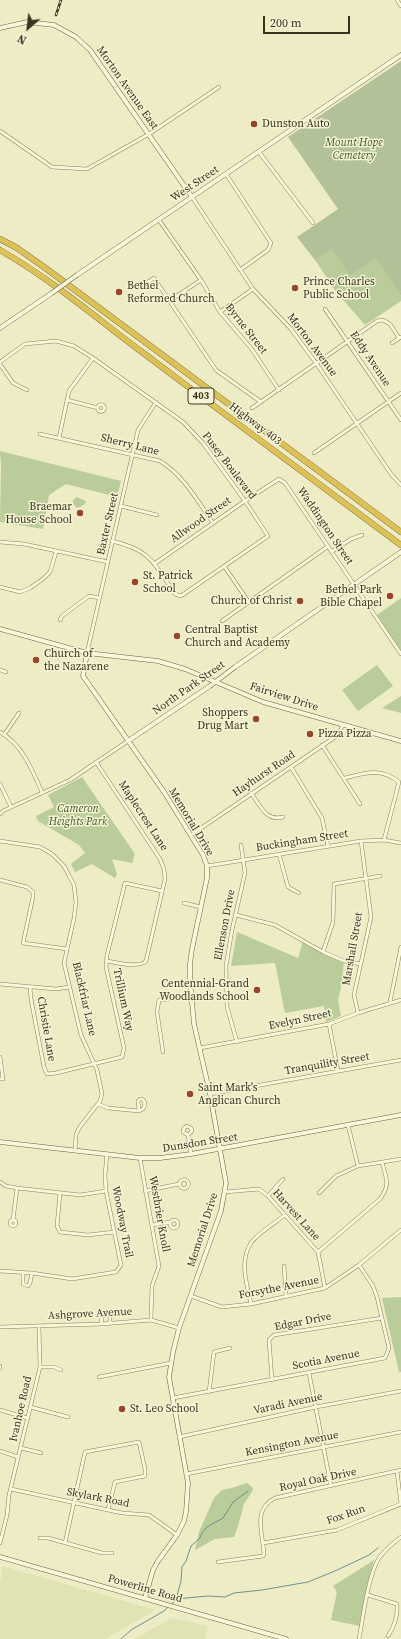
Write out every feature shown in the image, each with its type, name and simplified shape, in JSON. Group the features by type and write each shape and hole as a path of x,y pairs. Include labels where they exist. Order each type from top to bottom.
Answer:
{"highway":[{"name":"Highway 403","path":"0,239 17,248 44,266 401,532"},
{"name":"Highway 403","path":"0,250 37,272 128,342 401,545"}],"main road":[{"name":"Morton Avenue East","path":"0,28 27,22 54,26 76,37 90,50 192,197"},
{"name":"West Street","path":"0,328 401,55"},
{"name":"North Park Street","path":"128,741 400,553"},
{"name":"Fairview Drive","path":"0,629 87,653 158,660 185,669 263,702 401,741"},
{"name":"Memorial Drive","path":"87,653 83,676 191,835 204,855 207,866 207,878 190,964 191,997 194,1024 210,1094 226,1183 221,1211 179,1328 169,1377 186,1474 188,1494 186,1512 184,1521 177,1534 155,1565 145,1598"},
{"name":"Dunsdon Street","path":"0,1142 140,1158 160,1158 220,1149 401,1115"},
{"name":"Powerline Road","path":"0,1557 286,1639"}],"street":[{"path":"397,0 401,6"},
{"path":"0,131 52,167 87,169 149,134 219,87"},
{"path":"259,152 313,223"},
{"path":"226,174 271,243 268,250 240,270"},
{"name":"Morton Avenue","path":"192,197 253,289 291,329 357,422 391,474 401,485"},
{"name":"Byrne Street","path":"159,220 201,280 220,312 251,348 279,390"},
{"path":"139,288 154,278 216,370 261,402"},
{"path":"169,301 201,280"},
{"path":"220,312 253,289"},
{"name":"Eddy Avenue","path":"325,309 401,420"},
{"path":"252,408 377,321 383,320 390,324 400,337 392,343"},
{"name":"Pusey Boulevard","path":"0,363 25,344 56,341 74,346 93,358 183,422 203,443 268,536 181,596 175,594 149,556 136,548 112,541"},
{"path":"59,438 69,391 93,358"},
{"path":"0,363 13,383 27,390"},
{"path":"314,453 401,393"},
{"path":"67,400 98,408"},
{"name":"Baxter Street","path":"87,653 138,430 156,402"},
{"name":"Sherry Lane","path":"40,434 160,461 184,480 213,523"},
{"name":"Allwood Street","path":"154,564 279,479"},
{"name":"Waddington Street","path":"279,479 285,483 401,654"},
{"path":"121,506 158,514"},
{"path":"331,552 351,539 362,535"},
{"path":"0,542 24,544 108,562"},
{"path":"222,621 248,601 327,547"},
{"path":"0,587 20,592 30,588 50,572 56,552"},
{"path":"224,566 248,601"},
{"path":"60,620 62,616 89,596 100,598"},
{"path":"0,670 6,672"},
{"path":"4,735 19,713"},
{"name":"Hayhurst Road","path":"191,835 338,735 343,725"},
{"path":"0,732 24,753 42,792"},
{"name":"North Park Street","path":"0,814 3,810 70,780 128,741"},
{"path":"322,745 360,804"},
{"name":"Maplecrest Lane","path":"96,762 162,862 165,872 147,958 144,963 138,965 107,961"},
{"path":"291,767 322,818 328,846"},
{"path":"344,778 369,772 391,775 399,782 384,840"},
{"path":"0,784 11,807"},
{"path":"251,793 268,816 276,819 283,817"},
{"name":"Buckingham Street","path":"207,866 360,840 384,840 401,843"},
{"name":"Marshall Street","path":"358,1013 354,995 371,917 360,840"},
{"name":"Blackfriar Lane","path":"0,841 40,847 52,854 64,866 74,885 76,902 64,963 81,1035 97,1070 101,1090 101,1098 98,1104"},
{"name":"Ellenson Drive","path":"237,1042 227,1007 226,966 232,930 245,873 241,845"},
{"path":"279,854 288,886 299,892"},
{"path":"323,952 333,922 334,884 366,877 380,876"},
{"path":"0,880 27,887 33,892 23,943 67,949"},
{"name":"Trillium Way","path":"93,1064 120,1058 125,1052 106,968 125,883 162,891"},
{"path":"184,903 201,907"},
{"path":"236,915 275,925 323,952 344,961 361,964"},
{"path":"390,1002 401,947"},
{"path":"0,984 56,989 69,987"},
{"name":"Christie Lane","path":"30,987 32,1006 46,1074 93,1064"},
{"path":"163,1052 157,1012 159,1000 191,997"},
{"name":"Evelyn Street","path":"200,1048 329,1024 390,1002 401,1000"},
{"path":"329,1024 338,1071"},
{"path":"0,1058 3,1072 3,1079 0,1079"},
{"name":"Tranquility Street","path":"210,1094 401,1060"},
{"path":"75,1151 76,1135 79,1128 98,1104 108,1108 139,1111"},
{"path":"348,1125 358,1166"},
{"path":"188,1135 191,1154"},
{"name":"Woodway Trail","path":"0,1271 24,1272 72,1279 116,1272 121,1265 106,1191 105,1175 107,1154"},
{"name":"Westbrier Knoll","path":"140,1158 159,1266 152,1286 151,1320"},
{"path":"319,1193 336,1176 358,1166 401,1159"},
{"path":"318,1252 380,1199 388,1184 382,1162"},
{"path":"268,1196 283,1179"},
{"path":"0,1182 6,1186 17,1188 80,1195 106,1191"},
{"path":"145,1191 179,1184"},
{"path":"13,1220 17,1188"},
{"name":"Harvest Lane","path":"225,1192 259,1188 268,1196 318,1252 325,1288"},
{"path":"60,1193 57,1226 60,1232 88,1235 114,1232"},
{"path":"251,1304 244,1274 247,1250 252,1242 285,1214"},
{"path":"152,1225 170,1222"},
{"name":"Forsythe Avenue","path":"191,1296 222,1307 251,1304 325,1288 359,1266 401,1230"},
{"path":"284,1266 286,1296"},
{"name":"Scotia Avenue","path":"172,1398 386,1358 389,1348 373,1286 359,1266"},
{"path":"24,1272 23,1284 25,1286 28,1286 30,1283 32,1273"},
{"path":"100,1324 102,1314 105,1313 110,1315 110,1323"},
{"name":"Edgar Drive","path":"272,1380 268,1340 274,1335 382,1318"},
{"name":"Ashgrove Avenue","path":"0,1327 100,1324 151,1320 179,1328"},
{"name":"Ivanhoe Road","path":"0,1543 18,1457 40,1367 38,1326"},
{"path":"209,1392 214,1352 230,1348"},
{"path":"99,1377 171,1363"},
{"path":"40,1367 54,1367 60,1370"},
{"path":"309,1373 331,1486"},
{"name":"Varadi Avenue","path":"179,1437 316,1407 401,1391"},
{"path":"30,1407 68,1417"},
{"path":"0,1410 27,1418"},
{"name":"Kensington Avenue","path":"186,1474 401,1432"},
{"path":"65,1543 85,1452 139,1442 146,1469 145,1476 116,1482 108,1510"},
{"path":"21,1448 41,1453"},
{"path":"0,1452 18,1457"},
{"name":"Royal Oak Drive","path":"263,1543 259,1520 262,1511 270,1500 401,1470"},
{"name":"Fox Run","path":"263,1543 337,1530 401,1504 397,1471"},
{"name":"Skylark Road","path":"11,1489 122,1513 149,1515 177,1534"},
{"path":"0,1520 5,1521"},
{"path":"359,1639 368,1595 378,1560 386,1550 401,1537"},
{"path":"40,1538 48,1538 102,1553 112,1553"},
{"path":"218,1562 262,1556 264,1554 263,1543"},
{"path":"368,1595 397,1604 398,1610 392,1630 388,1636"}],"green space":[{"name":"Mount Hope Cemetery","path":"401,61 401,296 376,258 350,275 332,249 315,260 297,237 338,209 288,137"},
{"path":"331,249 376,257 401,296 401,301 365,325 337,293 315,260"},
{"path":"0,451 121,481 117,497 66,484 49,495 43,529 0,522"},
{"path":"77,497 86,501 85,504 78,508 75,506 73,501"},
{"path":"401,598 401,651 377,615"},
{"path":"377,665 393,686 358,711 342,690"},
{"path":"401,696 401,713 382,708"},
{"name":"Cameron Heights Park","path":"82,777 135,854 132,863 112,859 117,874 115,878 92,864 75,872 71,864 85,853 79,845 38,821 36,816 54,807 48,795"},
{"path":"237,932 298,958 303,941 344,961 342,984 338,1000 341,1016 326,1022 324,1006 285,1013 275,963 231,966"},
{"path":"401,1297 401,1372 399,1372 382,1298"},
{"path":"247,1483 253,1490 244,1504 234,1537 215,1539 195,1550 199,1532 214,1498 222,1490"},
{"path":"374,1560 359,1626 331,1620 337,1592 333,1586"},
{"path":"3,1566 156,1610 105,1639 0,1639 0,1583"},
{"path":"171,1618 208,1626 205,1639 135,1639"}],"waterway":[{"path":"172,1604 176,1599 181,1581 182,1567 186,1561 191,1546 200,1538 207,1527 223,1518 233,1502 248,1491"},
{"path":"176,1599 208,1596 225,1597 234,1593 308,1582 369,1555 378,1548"},
{"path":"121,1639 131,1630 164,1611 168,1607"}],"railway":[{"path":"56,15 61,0"}],"place":[{"name":"Dunston Auto","path":"254,124"},
{"name":"Prince Charles Public School","path":"295,288"},
{"name":"Bethel Reformed Church","path":"119,292"},
{"name":"Braemar House School","path":"80,513"},
{"name":"St. Patrick School","path":"135,582"},
{"name":"Bethel Park Bible Chapel","path":"390,596"},
{"name":"Church of Christ","path":"300,601"},
{"name":"Central Baptist Church and Academy","path":"177,636"},
{"name":"Church of the Nazarene","path":"36,660"},
{"name":"Shoppers Drug Mart","path":"256,719"},
{"name":"Pizza Pizza","path":"310,734"},
{"name":"Centennial-Grand Woodlands School","path":"257,990"},
{"name":"Saint Mark's Anglican Church","path":"190,1094"},
{"name":"St. Leo School","path":"122,1409"}]}
